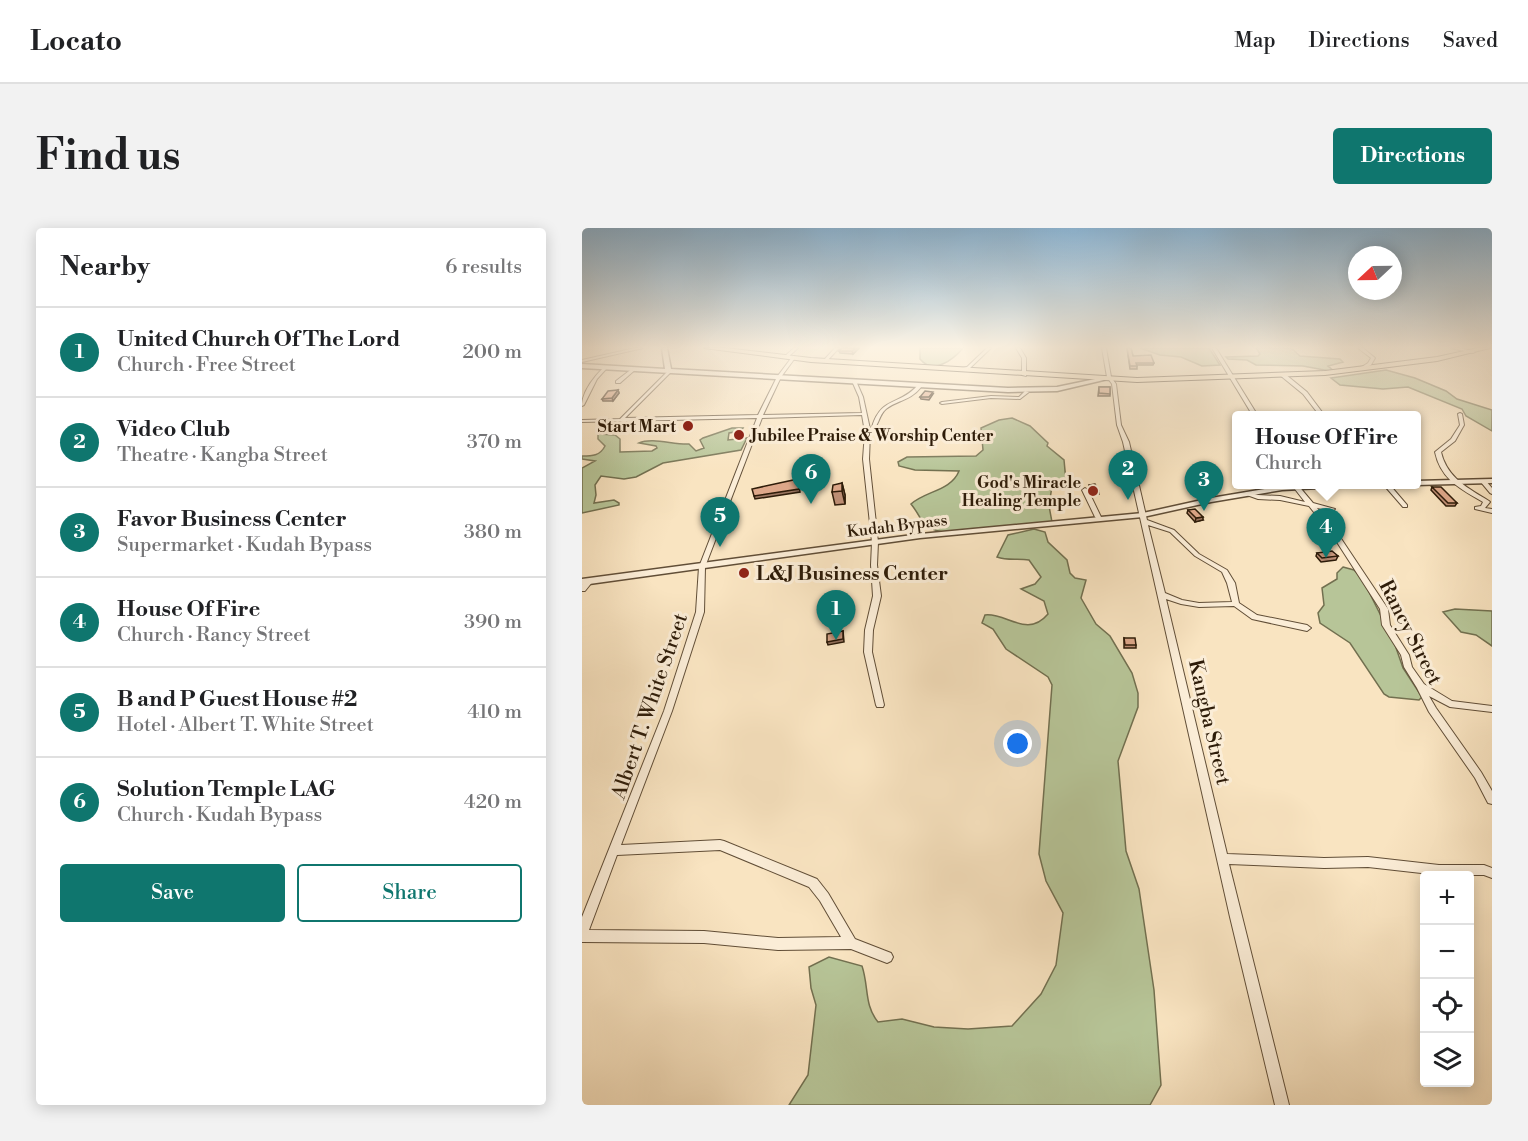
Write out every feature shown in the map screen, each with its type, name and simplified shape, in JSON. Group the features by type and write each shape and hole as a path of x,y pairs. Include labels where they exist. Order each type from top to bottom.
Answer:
{"street":[{"path":"582,405 590,389"},
{"path":"622,419 652,389"},
{"name":"Albert T. White Street","path":"582,932 668,711 700,612 702,567 760,417 774,389"},
{"path":"857,389 868,432 866,459 875,542 874,565 877,596 869,630 868,652 880,705"},
{"path":"582,421 863,413 909,397 917,389"},
{"path":"987,389 1034,391 1051,389"},
{"name":"Kangba Street","path":"1112,389 1118,404 1119,425 1126,442 1222,859 1282,1105"},
{"path":"1240,389 1253,411"},
{"path":"1300,389 1319,411"},
{"path":"942,403 991,397 1020,398 1027,392"},
{"path":"868,432 874,428 876,416 882,408"},
{"path":"1460,414 1462,425 1456,438 1438,452 1439,460 1453,482 1487,502 1483,507 1477,508 1492,511"},
{"path":"1483,481 1492,492"},
{"path":"1421,483 1492,481"},
{"name":"Kudah Bypass","path":"584,584 875,542 1098,518 1143,518 1277,489"},
{"name":"Rancy Street","path":"1298,489 1336,534 1384,609 1386,625 1405,655 1408,667 1432,710 1478,775 1492,800"},
{"path":"1390,489 1405,506"},
{"path":"1085,490 1098,518"},
{"path":"1247,494 1332,509"},
{"path":"1143,518 1172,531 1197,555 1225,571 1231,583 1236,604"},
{"path":"1161,594 1181,602 1199,605 1236,604 1255,616 1307,628"},
{"path":"1421,687 1450,704 1492,709"},
{"path":"614,850 720,845 813,883 824,897 850,943"},
{"path":"1222,859 1324,863 1368,862 1439,870 1484,870 1492,873"},
{"path":"582,936 704,937 778,944 850,943 887,957"}],"green space":[{"path":"1413,389 1441,389 1457,399 1492,410 1492,431 1466,416 1462,409"},
{"path":"1012,418 1030,426 1048,443 1047,446 1064,460 1066,481 1064,484 1052,486 1049,506 1052,522 947,533 927,527 911,504 950,483 959,471 915,470 899,466 898,462 907,457 976,456 983,450 981,428 999,420"},
{"path":"732,428 743,428 741,431 729,433 728,440 747,438 741,450 663,463 636,477 624,479 601,476 595,485 594,503 614,500 619,505 582,513 582,468 595,461 582,459 582,456 601,452 605,446 598,439 598,434 615,435 620,439 620,452 652,451 657,448 639,443 644,441 689,444 696,451 704,448 700,440 703,438"},
{"path":"1034,529 1045,532 1048,542 1067,560 1070,573 1075,578 1086,580 1081,598 1096,624 1110,636 1132,673 1138,693 1138,707 1118,761 1126,851 1139,889 1154,990 1161,1085 1150,1105 789,1105 808,1075 816,1005 811,988 809,967 829,957 862,966 871,1009 878,1022 902,1019 934,1027 968,1029 1012,1026 1041,994 1056,965 1063,913 1046,881 1039,854 1052,685 1048,677 1006,649 993,629 982,623 985,615 993,615 1024,625 1032,624 1048,614 1044,601 1021,589 1035,584 1041,577 1029,560 997,557 1008,535"},
{"path":"1343,567 1354,570 1362,578 1394,642 1403,668 1422,697 1419,700 1389,697 1384,694 1350,643 1320,623 1318,613 1324,605 1322,588 1337,579 1337,573"},
{"path":"1455,609 1492,611 1492,646 1476,635 1461,632 1443,612"}],"building":[{"path":"1099,389 1110,389 1110,394 1099,393"},
{"path":"618,390 612,398 602,399 608,391"},
{"path":"925,391 933,392 929,397 920,397"},
{"path":"798,479 799,489 754,496 752,489"},
{"path":"842,483 842,491 832,492 833,485"},
{"path":"1095,484 1099,491 1093,492 1089,485"},
{"path":"1432,487 1441,487 1457,503 1448,503"},
{"path":"1195,509 1203,517 1196,518 1188,510"},
{"path":"1332,551 1338,556 1322,558 1317,553"},
{"path":"843,631 843,639 827,642 827,634"},
{"path":"1124,638 1135,638 1136,645 1125,645"}],"place":[{"name":"Start Mart","path":"688,426"},
{"name":"Jubilee Praise & Worship Center","path":"739,435"},
{"name":"God's Miracle Healing Temple","path":"1093,491"},
{"name":"Video Club","path":"1128,500"},
{"name":"Solution Temple LAG","path":"811,504"},
{"name":"Favor Business Center","path":"1204,511"},
{"name":"B and P Guest House #2","path":"720,547"},
{"name":"House Of Fire","path":"1326,558"},
{"name":"L&J Business Center","path":"744,573"},
{"name":"United Church Of The Lord","path":"836,640"}]}
